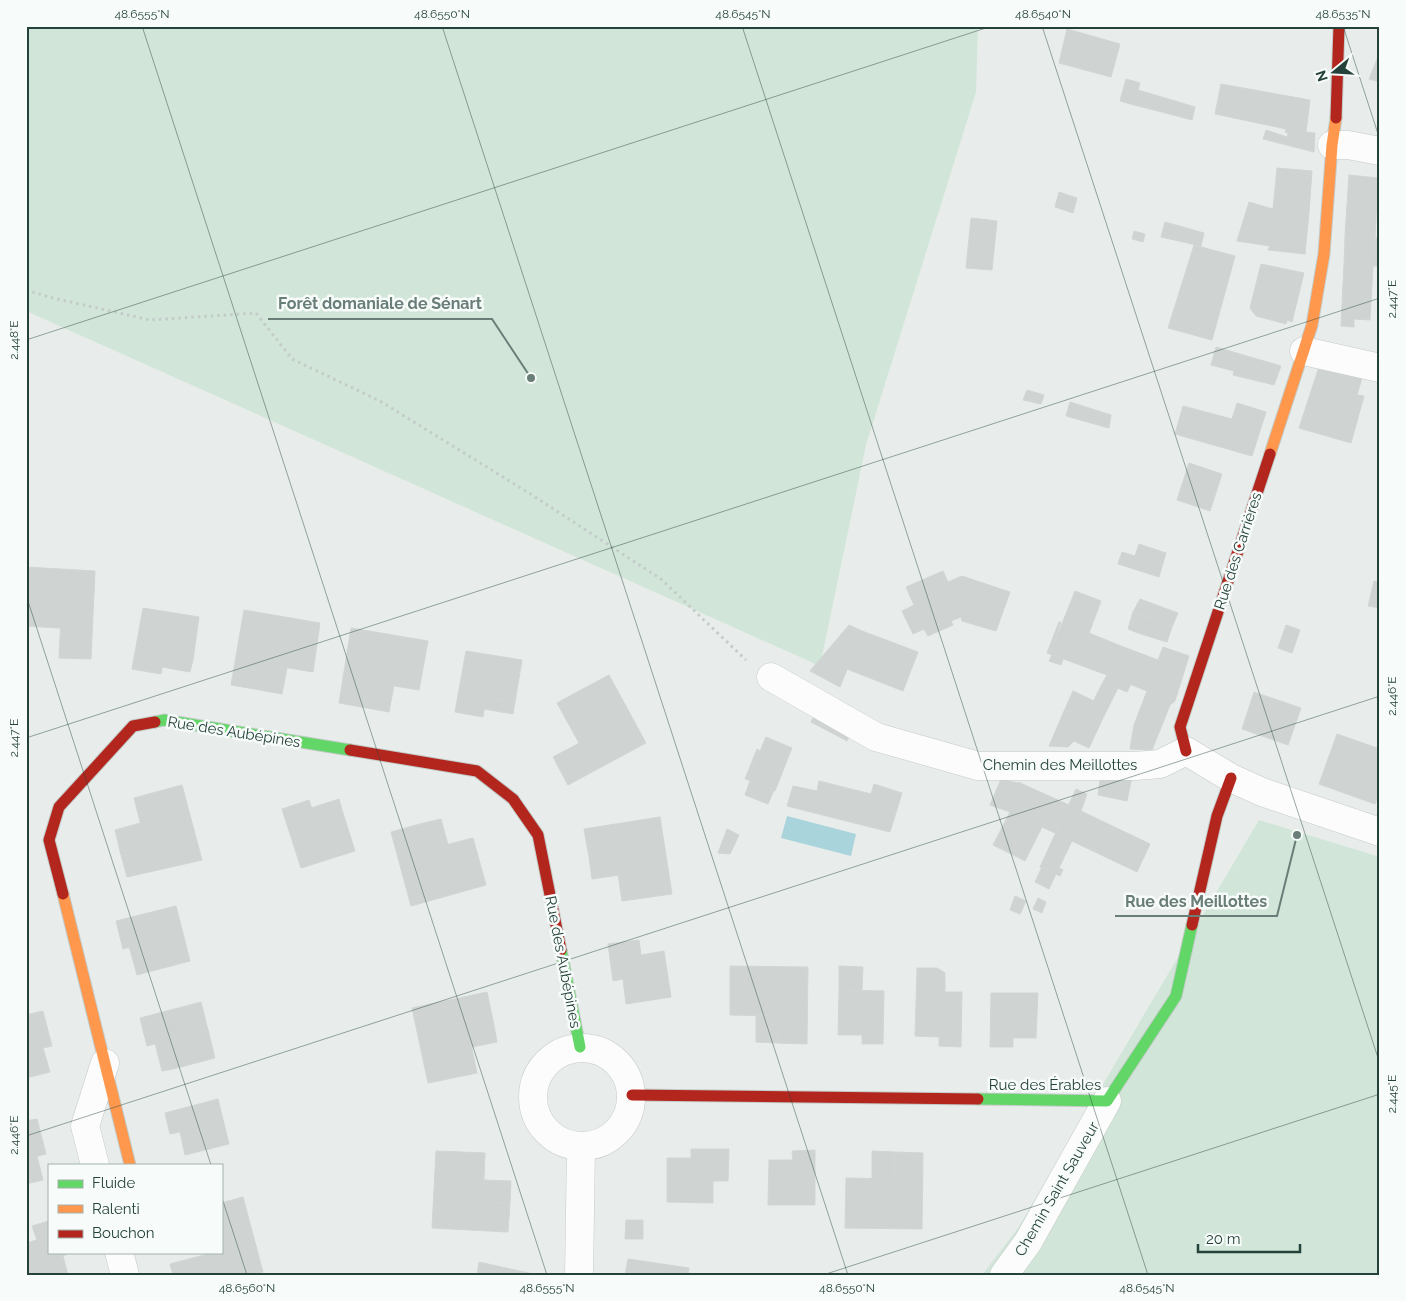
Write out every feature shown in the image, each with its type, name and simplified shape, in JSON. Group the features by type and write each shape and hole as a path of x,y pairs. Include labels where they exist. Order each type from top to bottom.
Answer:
{"street":[{"name":"Rue des Carrières","path":"1186,751 1180,727 1312,325 1324,254 1332,145 1337,109 1339,26"},
{"path":"1332,145 1380,151"},
{"path":"1304,351 1380,368"},
{"name":"Chemin des Meillottes","path":"771,677 876,736 978,766 1135,766 1160,764 1186,751"},
{"name":"Rue des Aubépines","path":"130,1164 49,840 59,806 133,726 164,720 477,771 513,799 538,835 580,1048"},
{"path":"1186,751 1231,778 1262,792 1380,832"},
{"name":"Rue des Érables","path":"632,1095 1107,1101 1176,996 1217,816 1231,778"},
{"name":"Rue des Aubépines","path":"581,1148 565,1144 548,1134 538,1118 532,1100 535,1080 546,1064 561,1052 580,1048 599,1050 615,1061 627,1076 632,1095"},
{"path":"95,1164 85,1126 105,1063"},
{"path":"579,1275 581,1148 604,1142 619,1131 629,1114 632,1095"},
{"name":"Chemin Saint Sauveur","path":"1004,1275 1028,1242 1107,1101"},
{"path":"120,1254 125,1275"}],"path":[{"path":"26,290 150,320 256,313 292,359 380,401 532,495 661,579 745,658 771,677"}],"green space":[{"path":"26,26 978,26 976,92 866,445 820,666 26,311"},
{"path":"1259,820 1380,857 1380,1275 982,1275 1018,1228"}],"water":[{"path":"787,816 856,834 851,856 781,838"}],"building":[{"path":"1067,29 1120,44 1111,77 1059,63"},
{"path":"1380,52 1380,82 1369,79"},
{"path":"1126,79 1140,83 1134,105 1120,101"},
{"path":"1221,84 1310,100 1306,132 1315,133 1314,152 1263,139 1266,130 1287,137 1286,129 1215,114"},
{"path":"1138,90 1165,98 1162,112 1134,105"},
{"path":"1165,98 1195,107 1192,120 1162,112"},
{"path":"1277,168 1312,171 1309,212 1273,209"},
{"path":"1349,175 1378,178 1375,238 1345,236"},
{"path":"1059,192 1077,198 1073,213 1055,207"},
{"path":"1249,202 1273,209 1309,212 1305,254 1268,250 1270,246 1237,241"},
{"path":"971,218 997,221 992,270 966,268"},
{"path":"1165,222 1204,233 1201,246 1161,237"},
{"path":"1134,231 1145,234 1143,242 1132,239"},
{"path":"1345,236 1375,238 1373,266 1344,264"},
{"path":"1380,237 1380,266 1373,266 1375,238"},
{"path":"1194,245 1235,256 1212,340 1168,328"},
{"path":"1261,264 1304,273 1292,322 1287,320 1286,324 1256,316 1250,308"},
{"path":"1344,264 1373,266 1370,320 1354,319 1354,327 1341,326"},
{"path":"1216,347 1281,366 1274,385 1233,375 1234,371 1211,365"},
{"path":"1321,361 1364,371 1357,395 1364,396 1351,443 1299,428"},
{"path":"1027,390 1044,395 1041,404 1023,400"},
{"path":"1070,402 1111,415 1109,428 1066,416"},
{"path":"1237,403 1266,412 1252,456 1175,434 1183,406 1232,419"},
{"path":"1189,463 1222,474 1210,511 1177,500"},
{"path":"1139,544 1166,553 1159,577 1118,564 1122,552 1135,556"},
{"path":"26,567 95,571 91,659 59,658 61,617 26,615"},
{"path":"943,571 948,582 962,576 1010,592 996,631 962,621 961,617 951,621 953,625 928,636 924,629 913,634 902,611 914,605 906,587"},
{"path":"1374,581 1380,582 1380,608 1368,606"},
{"path":"1075,591 1101,601 1089,633 1121,646 1107,675 1050,654"},
{"path":"1140,599 1178,613 1172,627 1133,612"},
{"path":"143,608 199,617 193,660 164,655 161,674 132,669"},
{"path":"244,610 320,623 313,672 265,664 260,690 231,685"},
{"path":"1133,612 1144,617 1138,633 1128,629"},
{"path":"26,615 61,617 60,628 26,626"},
{"path":"1144,617 1172,627 1167,642 1138,633"},
{"path":"1059,622 1061,622 1050,654 1047,653"},
{"path":"849,625 862,631 840,687 810,671"},
{"path":"1286,625 1300,630 1292,653 1278,648"},
{"path":"351,628 428,641 419,690 371,682 367,708 339,703"},
{"path":"862,631 918,652 903,691 847,669"},
{"path":"1121,646 1158,660 1163,647 1189,656 1175,701 1170,705 1152,750 1130,749 1134,725 1147,691 1107,675"},
{"path":"466,651 522,660 515,702 486,697 483,717 455,712"},
{"path":"164,655 193,660 190,672 162,667"},
{"path":"1052,655 1063,659 1061,665 1049,661"},
{"path":"265,664 287,668 282,694 260,690"},
{"path":"609,675 646,743 568,785 553,757 589,738 566,698"},
{"path":"1107,675 1131,684 1127,692 1103,682"},
{"path":"371,682 394,685 389,712 367,708"},
{"path":"1103,682 1118,688 1102,720 1087,714"},
{"path":"1073,691 1094,701 1085,718 1065,709"},
{"path":"1254,692 1301,708 1288,745 1242,729"},
{"path":"486,697 515,702 513,714 484,709"},
{"path":"566,698 589,738 579,743 557,703"},
{"path":"1065,709 1085,718 1074,741 1068,747 1049,746"},
{"path":"815,714 851,733 847,741 811,722"},
{"path":"1087,714 1102,720 1089,748 1074,741"},
{"path":"1337,734 1380,749 1380,790 1375,804 1319,784"},
{"path":"766,737 792,748 775,791 748,780"},
{"path":"757,749 760,751 748,780 745,779"},
{"path":"1101,774 1132,777 1127,801 1098,795"},
{"path":"1001,779 1018,782 1069,805 1055,833 1042,827 1025,861 993,845 1010,812 990,805"},
{"path":"750,781 774,790 768,804 745,795"},
{"path":"819,781 871,794 874,784 902,793 890,832 787,806 793,786 817,791"},
{"path":"182,785 202,860 127,877 120,851 146,845 134,798"},
{"path":"1076,789 1087,794 1081,811 1150,844 1137,872 1072,841 1059,868 1063,870 1060,876 1040,867"},
{"path":"339,799 342,810 315,819 311,808"},
{"path":"309,800 315,819 342,810 355,851 301,868 282,809"},
{"path":"660,817 672,894 622,901 615,853 589,857 584,829"},
{"path":"441,819 448,845 426,850 420,824"},
{"path":"140,823 146,845 120,851 115,830"},
{"path":"420,824 426,850 473,838 486,885 411,906 391,832"},
{"path":"727,829 739,835 730,854 718,853"},
{"path":"615,853 619,875 592,879 589,857"},
{"path":"1042,867 1056,874 1049,889 1035,882"},
{"path":"1015,896 1026,901 1020,914 1010,910"},
{"path":"1038,898 1046,902 1042,913 1033,909"},
{"path":"176,906 190,961 148,972 141,944 123,949 116,921"},
{"path":"639,940 641,955 664,951 671,997 626,1004 623,979 613,981 608,944"},
{"path":"141,944 148,972 137,975 129,946"},
{"path":"730,966 808,967 807,1044 778,1043 779,1016 730,1015"},
{"path":"839,966 863,967 862,990 839,990"},
{"path":"917,968 937,968 945,973 945,992 962,992 961,1047 939,1046 939,1037 915,1036"},
{"path":"839,990 884,991 883,1044 862,1044 862,1035 838,1035"},
{"path":"487,992 493,1020 467,1025 477,1073 428,1083 412,1008"},
{"path":"991,993 1038,993 1036,1038 1013,1038 1013,1047 990,1047"},
{"path":"201,1002 215,1058 173,1069 166,1041 147,1046 140,1018"},
{"path":"43,1011 52,1046 43,1048 50,1072 26,1078 26,1015"},
{"path":"756,1016 779,1016 778,1043 756,1042"},
{"path":"493,1020 497,1042 472,1047 467,1025"},
{"path":"166,1041 173,1069 162,1071 155,1043"},
{"path":"218,1099 229,1144 185,1155 180,1132 170,1134 165,1113"},
{"path":"37,1119 46,1154 37,1156 43,1180 26,1184 26,1121"},
{"path":"691,1149 729,1149 728,1181 713,1181 713,1203 667,1202 667,1158 691,1158"},
{"path":"815,1150 815,1205 768,1205 769,1160 793,1160 792,1151"},
{"path":"436,1151 485,1153 483,1202 510,1203 508,1232 432,1228"},
{"path":"872,1151 894,1152 894,1179 872,1179"},
{"path":"894,1152 923,1153 922,1229 845,1228 846,1178 894,1179"},
{"path":"484,1180 511,1181 510,1203 483,1202"},
{"path":"243,1197 263,1272 252,1275 173,1275 170,1264 208,1254 222,1254 222,1203"},
{"path":"626,1220 643,1220 643,1239 625,1239"},
{"path":"48,1221 48,1254 68,1254 63,1256 68,1275 26,1275 26,1243 37,1240 32,1226"},
{"path":"628,1259 689,1268 688,1275 625,1275"},
{"path":"479,1262 533,1274 477,1275"}],"traffic: fast":[{"path":"155,722 164,720 350,750"},
{"path":"978,1099 1107,1101 1176,996 1192,925"},
{"path":"561,950 580,1047"}],"traffic: slow":[{"path":"1270,454 1312,325 1324,254 1332,145 1336,118"},
{"path":"63,894 130,1164"}],"traffic: jam":[{"path":"1336,118 1339,26"},
{"path":"1186,751 1180,727 1270,454"},
{"path":"63,894 49,840 59,807 133,726 155,722"},
{"path":"350,750 477,771 513,799 538,835 561,950"},
{"path":"1192,925 1217,816 1231,778"},
{"path":"632,1095 978,1099"}],"place":[{"name":"Forêt domaniale de Sénart","path":"531,378"},
{"name":"Rue des Meillottes","path":"1297,835"}]}
